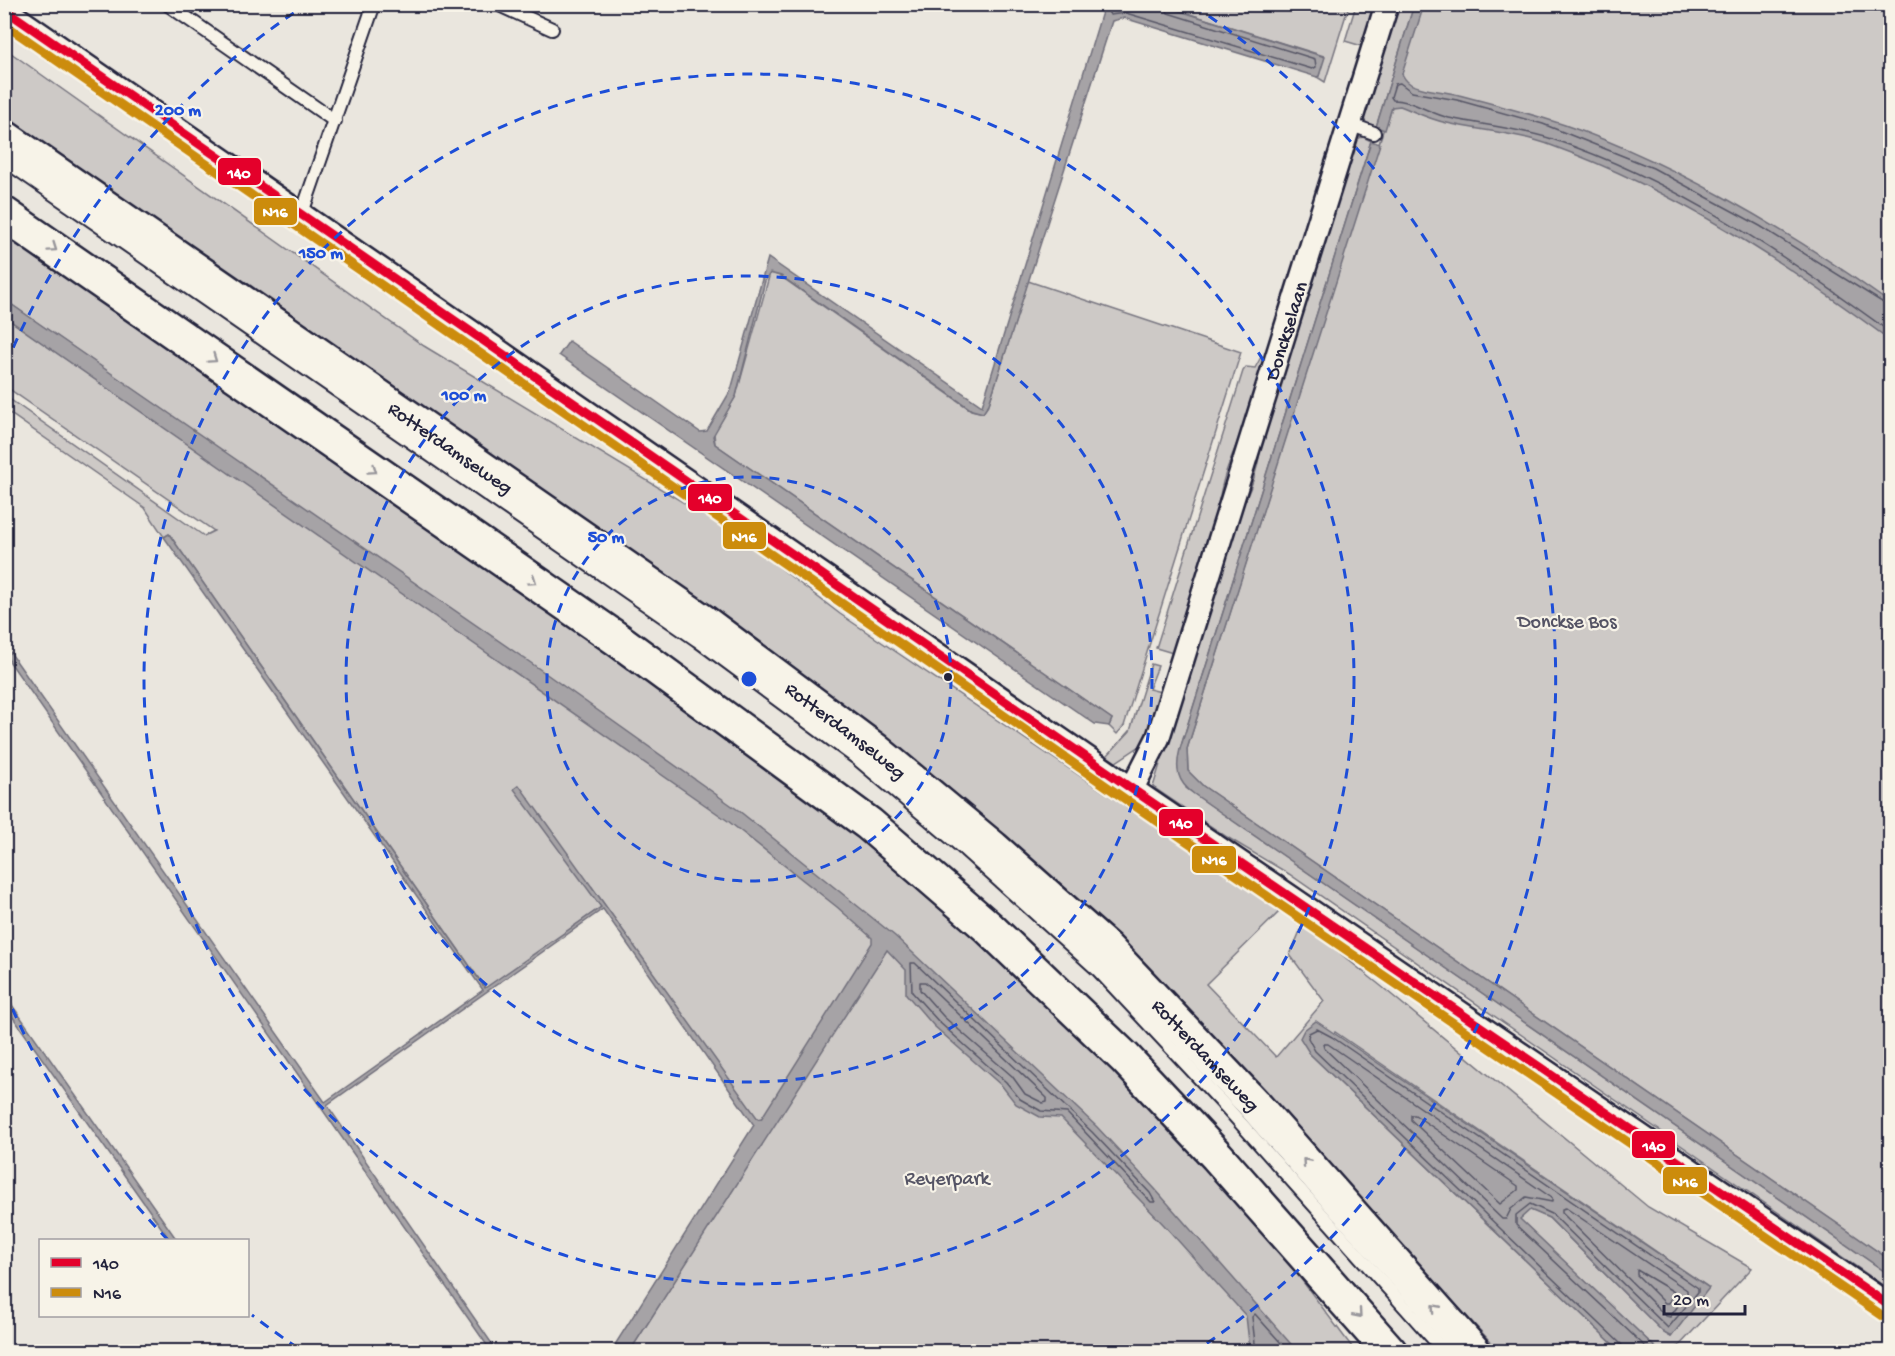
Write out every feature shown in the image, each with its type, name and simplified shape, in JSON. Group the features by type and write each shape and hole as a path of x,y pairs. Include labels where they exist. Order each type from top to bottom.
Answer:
{"main road":[{"name":"Rotterdamseweg","path":"4,137 701,620 893,765 993,848 1107,949 1253,1103 1474,1352"},
{"path":"4,214 617,639 868,824 988,927 1125,1058 1217,1156 1390,1352"}],"street":[{"name":"Donckselaan","path":"1132,789 1158,738 1387,4"},
{"path":"4,9 1132,789 1890,1306"}],"lane":[{"path":"167,4 335,121"},
{"path":"302,213 374,4"},
{"path":"497,4 552,29"},
{"path":"1349,124 1374,133"},
{"name":"Rotterdamseweg","path":"4,160 687,634 855,757 965,850 1098,970 1228,1108 1445,1352"}],"green space":[{"path":"1161,5 1349,5 1325,82 1317,77 1324,56"},
{"path":"1356,5 1375,5 1362,46 1345,41"},
{"path":"1397,5 1414,5 1376,127 1367,124 1362,115"},
{"name":"Donckse Bos","path":"1423,5 1890,5 1890,1260 1203,786 1188,771 1187,749"},
{"path":"4,48 424,346 734,533 840,614 1280,911 1206,984 1276,1057 1324,1001 1290,955 1303,924 1648,1207 1752,1268 1676,1349 1659,1351 1519,1219 1530,1209 1549,1218 1664,1333 1671,1337 1708,1287 1335,1032 1310,1054 1620,1351 1499,1351 1151,975 5,130"},
{"path":"1363,137 1371,141 1180,749 1186,788 1890,1275 1890,1290 1289,874 1227,837 1153,787 1236,517 1254,477 1262,434 1355,139"},
{"name":"Reyerpark","path":"4,232 450,540 808,795 918,885 1073,1026 1264,1230 1355,1351 630,1351 781,1113 757,1119 592,887 589,890 601,907 486,989 169,534 164,537 145,508 5,410 5,396 204,536 214,531 5,386 5,317 269,500 283,493 5,300"},
{"path":"770,273 780,276 971,410 983,413 989,404 1028,281 1241,352 1124,726 1117,734 1109,726 1112,719 715,444 714,433 736,396"},
{"path":"1261,357 1265,360 1247,419 1224,479 1218,511 1173,653 1156,648 1243,371 1246,367 1255,368"},
{"path":"1151,664 1158,666 1149,689 1161,692 1143,744 1116,762 1107,756 1130,731"}],"water":[{"path":"1094,5 1161,5 1325,57 1317,77 1124,18 1112,21 989,404 983,413 972,410 781,276 770,273 765,281 736,396 713,436 715,444 1112,719 1109,726 1095,724 559,355 569,341 700,432 707,431 731,390 768,258 982,406 1102,12"},
{"path":"1414,5 1424,5 1402,74 1409,83 1420,88 1512,109 1587,133 1678,173 1723,197 1811,249 1890,303 1890,340 1729,231 1643,184 1599,164 1540,142 1441,122 1400,106 1392,107 1385,130 1376,127"},
{"path":"1371,141 1380,144 1187,749 1188,771 1203,786 1890,1260 1890,1275 1194,794 1181,780 1178,769 1180,749"},
{"path":"5,300 531,663 738,810 895,936 1097,1127 1155,1189 1297,1351 1250,1351 1246,1316 1164,1225 1061,1118 1040,1117 1016,1104 1002,1086 934,1026 906,994 906,970 887,950 630,1351 611,1351 754,1125 603,909 327,1105 497,1351 491,1351 5,655 5,645 325,1102 483,990 164,537 169,534 485,988 601,907 514,789 519,785 758,1119 761,1119 872,943 872,938 837,907 728,821 5,317"},
{"path":"5,995 176,1239 169,1239 5,1006"},
{"path":"1316,1021 1709,1288 1671,1337 1664,1333 1549,1218 1530,1210 1520,1219 1659,1351 1620,1351 1310,1054 1300,1038 1304,1030"}],"transit line":[{"name":"140","path":"4,9 1132,789 1890,1306"},
{"name":"N16","path":"4,24 1125,799 1883,1316"}]}
